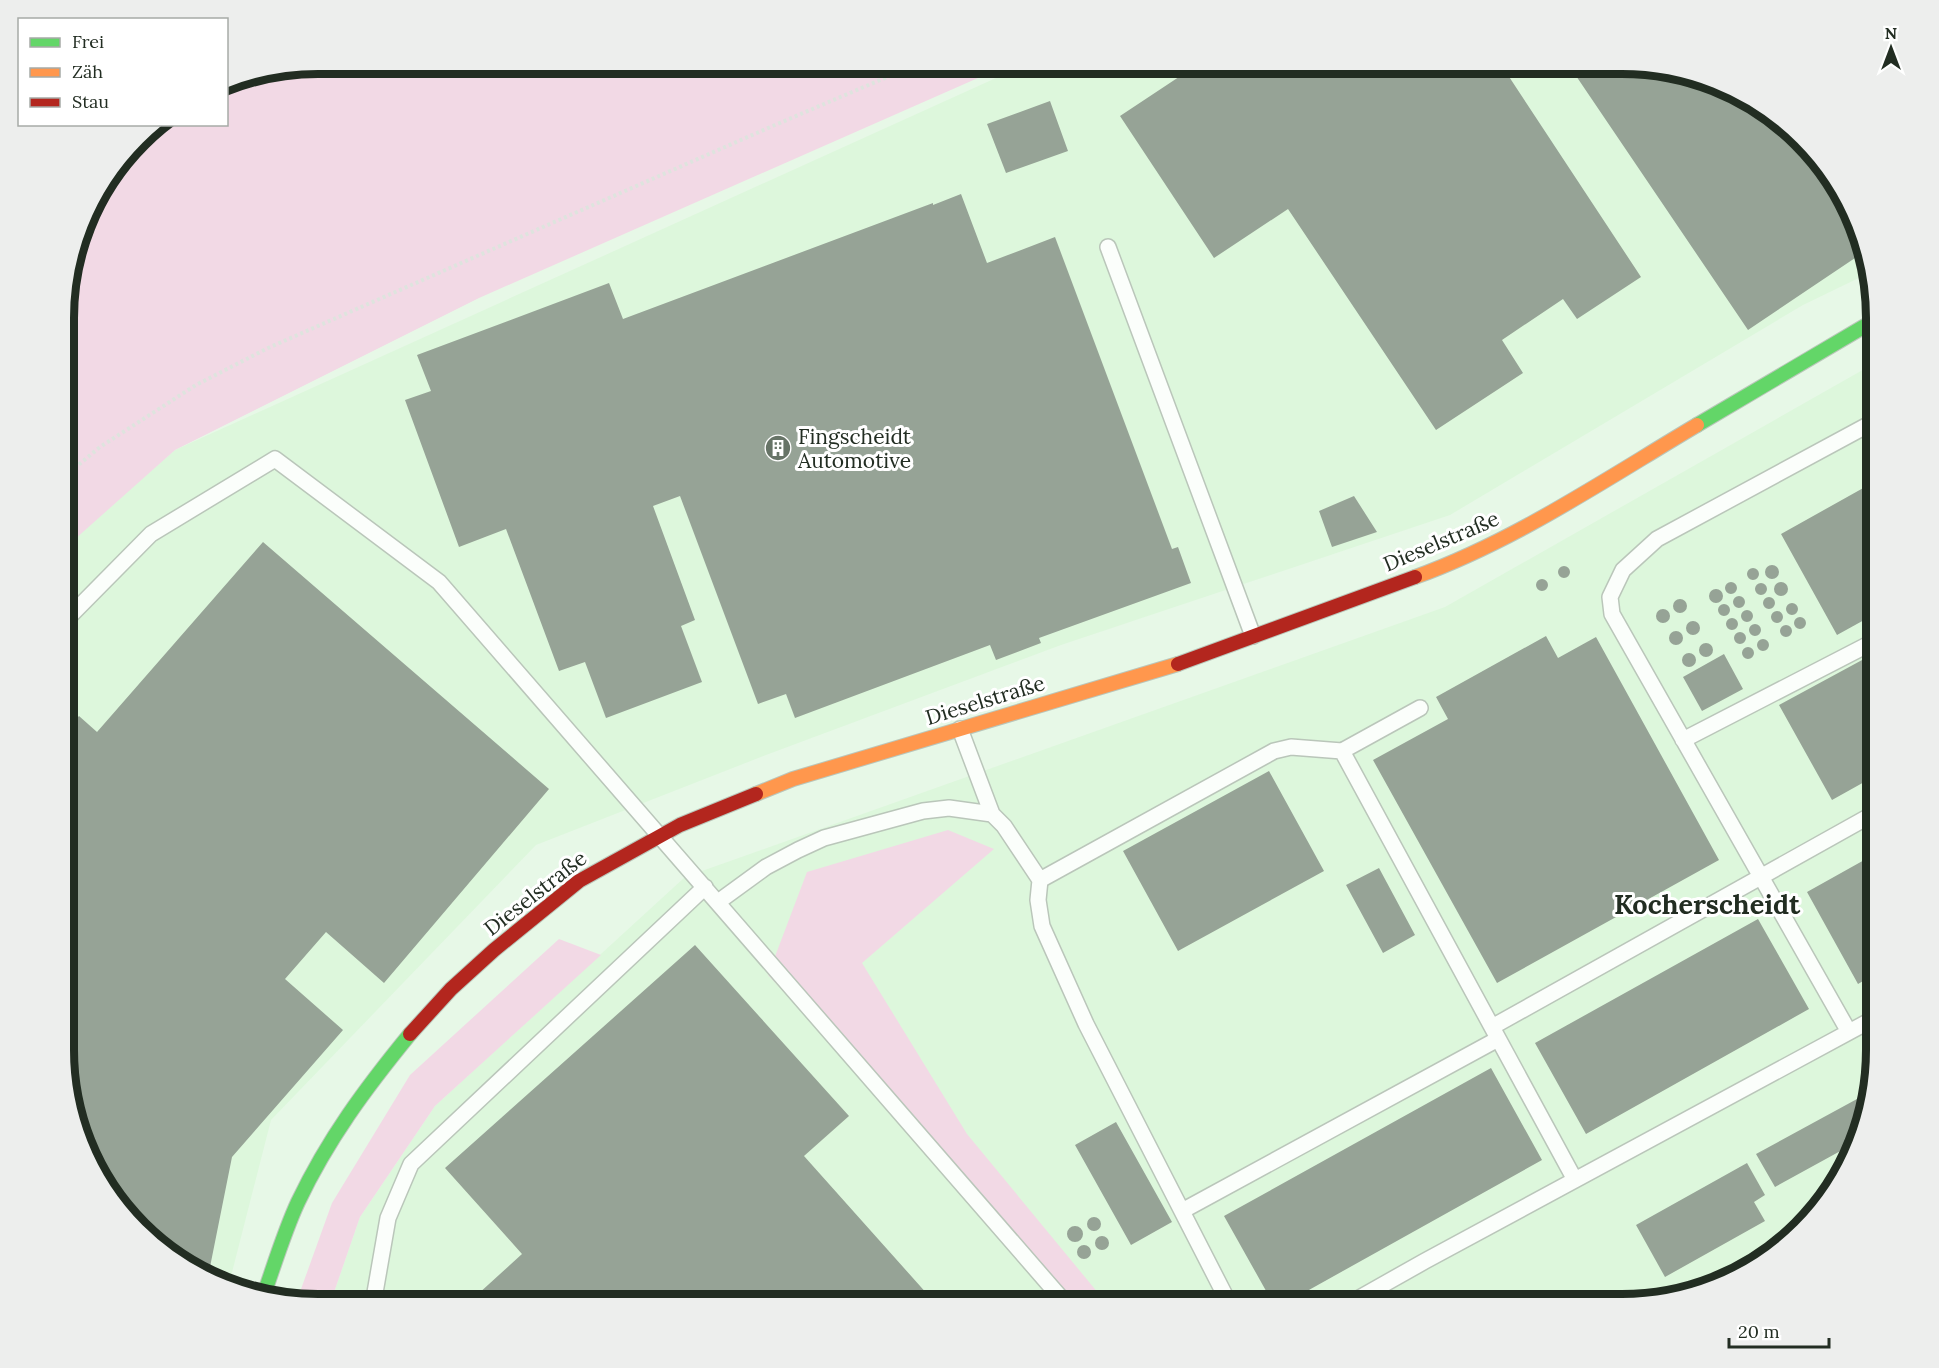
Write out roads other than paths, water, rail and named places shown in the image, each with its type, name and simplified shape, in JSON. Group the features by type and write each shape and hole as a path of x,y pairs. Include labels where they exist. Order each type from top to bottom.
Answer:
{"street":[{"name":"Dieselstraße","path":"266,1289 297,1204 330,1141 370,1083 413,1030 451,989 494,950 579,881 680,825 793,779 1168,668 1424,574 1481,549 1542,517 1866,325"}],"lane":[{"path":"1108,248 1253,636"},
{"path":"1849,1032 1612,614 1610,597 1623,570 1656,539 1866,426"},
{"path":"74,612 151,534 274,459 439,582 1057,1294"},
{"path":"1683,740 1866,646"},
{"path":"1040,880 1274,751 1291,747 1342,751 1420,708"},
{"path":"960,729 992,814 1004,826 1040,880 1038,900 1042,926 1086,1024 1224,1294"},
{"path":"1342,751 1575,1180"},
{"path":"718,902 766,867 833,835 923,811 949,808 992,814"},
{"path":"1182,1211 1866,818"},
{"path":"375,1294 388,1218 411,1164 705,887"},
{"path":"1367,1294 1866,1022"}],"place":[{"name":"Fingscheidt Automotive","path":"778,448"}],"district":[{"name":"Kocherscheidt","path":"1707,904"}]}
